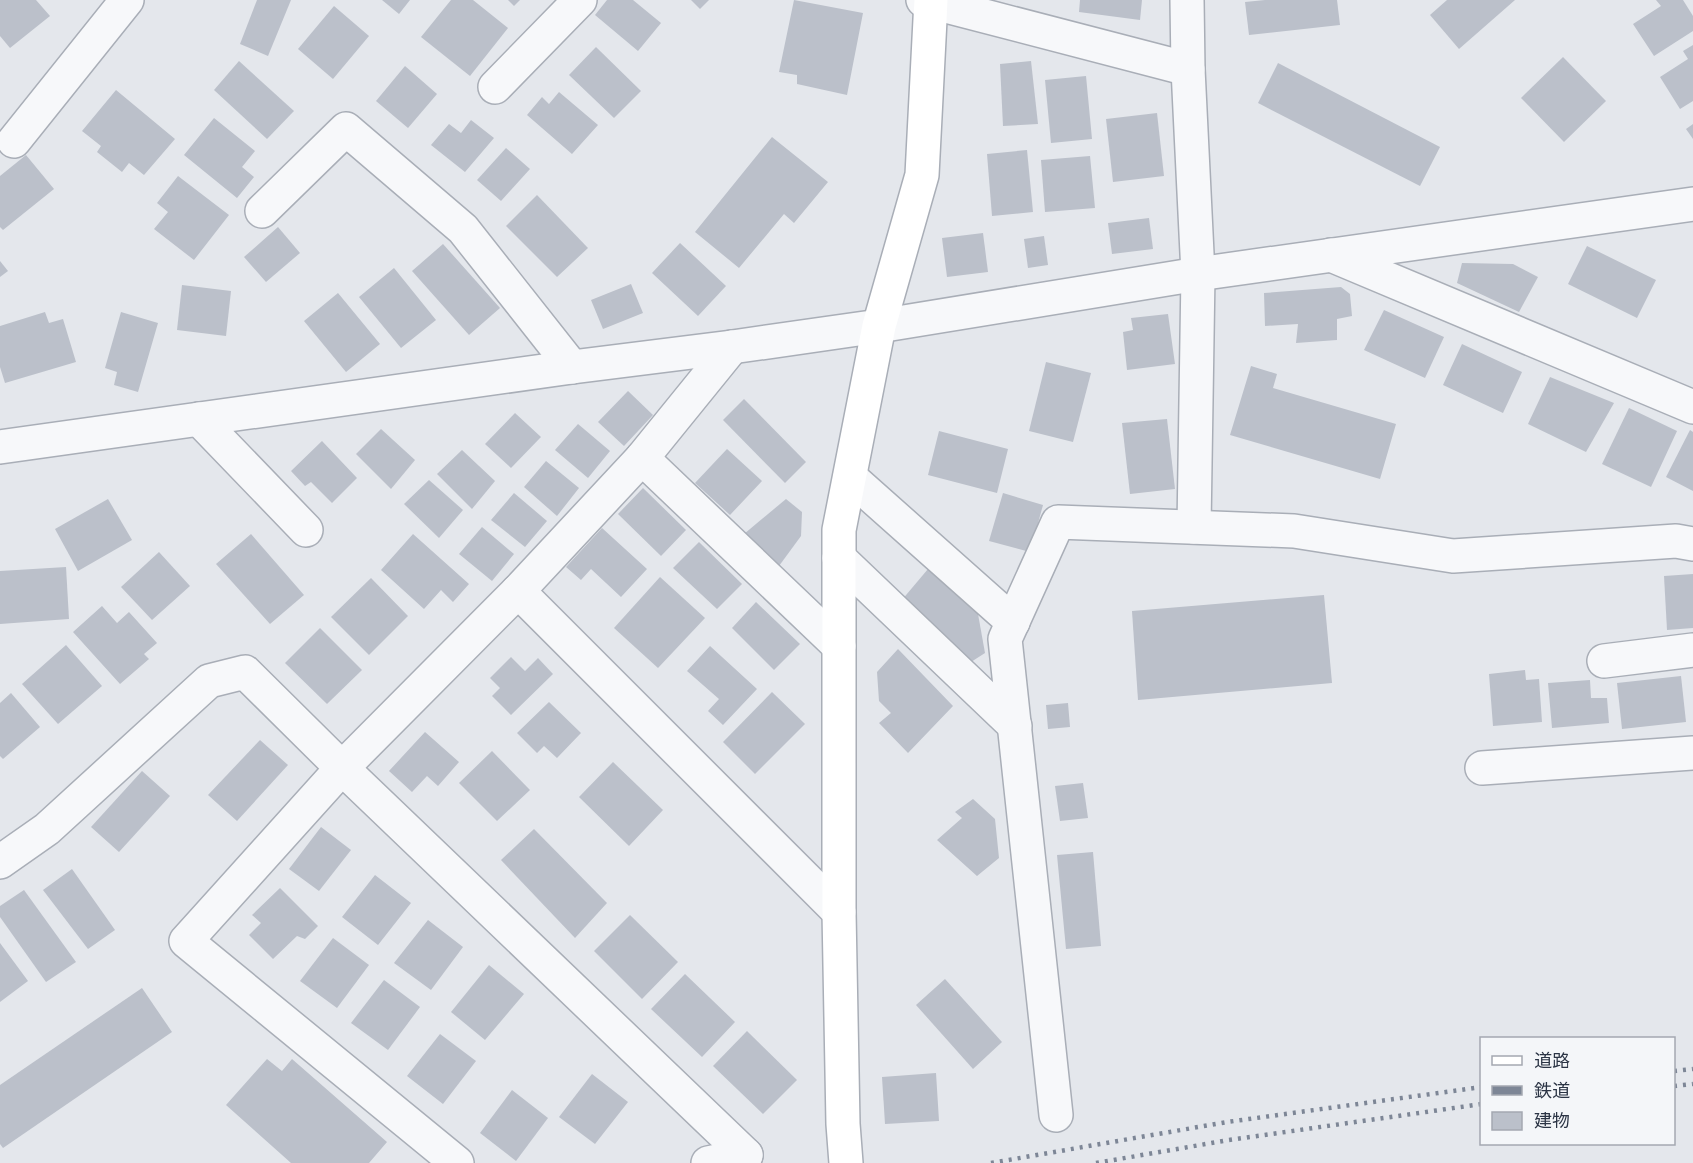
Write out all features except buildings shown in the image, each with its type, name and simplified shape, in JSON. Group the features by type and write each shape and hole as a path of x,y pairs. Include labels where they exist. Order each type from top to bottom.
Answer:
{"street":[{"path":"14,141 127,0"},
{"path":"495,87 580,0"},
{"path":"1186,0 1198,274 1194,527"},
{"path":"846,1163 843,1124 840,912 839,530 879,326 922,175 929,1 1188,69"},
{"path":"262,211 346,129 463,229 572,367"},
{"path":"6,436 198,419 732,347 879,326 1198,274 1693,204"},
{"path":"1329,255 1693,407"},
{"path":"457,1163 186,941 342,768 518,591 642,458 732,347"},
{"path":"198,419 306,530"},
{"path":"642,458 839,646"},
{"path":"850,477 1013,622"},
{"path":"1056,1115 1005,639 1058,522 1294,531 1453,556 1676,541 1693,544"},
{"path":"838,558 1015,726"},
{"path":"518,591 840,912"},
{"path":"1604,661 1693,650"},
{"path":"0,862 47,829 209,681 245,672 746,1155 708,1163"},
{"path":"1482,768 1693,753"}],"railway":[{"path":"1675,1071 1693,1069"},
{"path":"1675,1086 1693,1084"},
{"path":"991,1163 1227,1122 1480,1087"},
{"path":"1096,1163 1229,1140 1480,1104"}]}
